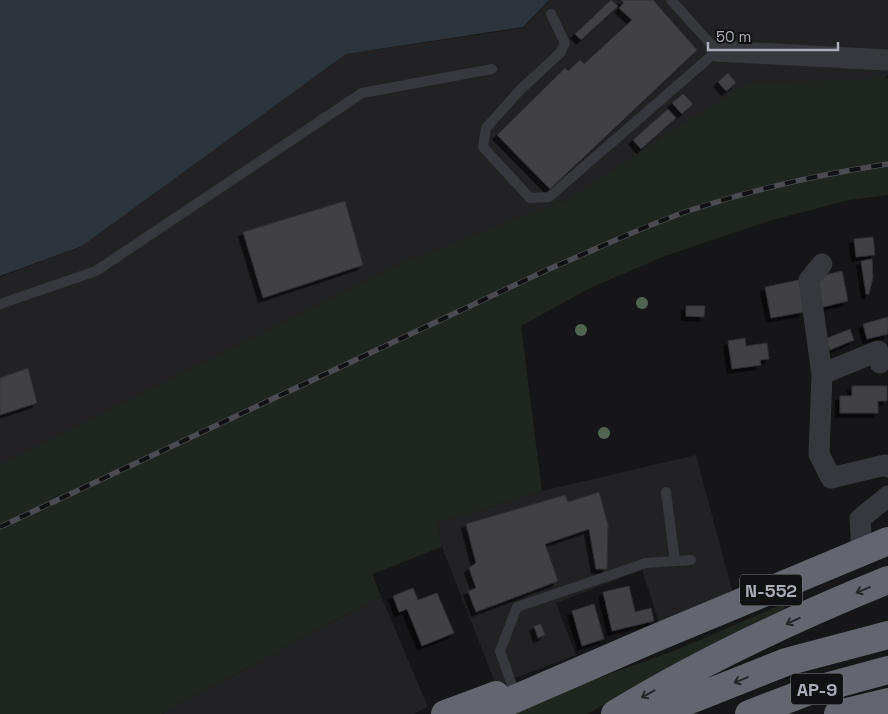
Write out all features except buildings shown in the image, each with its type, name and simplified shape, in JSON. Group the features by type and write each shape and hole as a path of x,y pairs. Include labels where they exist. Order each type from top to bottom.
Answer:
{"highway":[{"name":"N-552","path":"480,714 653,639 888,541"},
{"path":"615,714 723,654 837,600 888,580"},
{"path":"786,662 852,629 888,620"},
{"name":"AP-9","path":"655,714 786,662 888,635"},
{"name":"N-552","path":"445,714 653,639"},
{"name":"AP-9","path":"749,714 807,692 888,670"},
{"path":"784,714 888,682"},
{"path":"838,714 888,702"}],"street":[{"path":"717,51 888,60"},
{"path":"822,264 809,280 822,374 819,454 831,478 886,465 888,467"},
{"path":"822,374 878,351 880,363"},
{"path":"862,552 860,519 888,496"}],"lane":[{"path":"551,14 565,43 560,53 520,90 486,128 483,147 530,198 549,197 717,51 671,0"},
{"path":"0,304 96,271 362,94 492,69"},
{"path":"666,492 675,561"},
{"path":"513,688 500,651 517,607 646,563 691,560"}],"shaded area":[{"path":"0,0 549,0 523,27 346,54 82,246 0,276"},
{"path":"549,0 888,0 888,75 886,78 568,199 52,439 0,466 0,277 82,246 346,54 523,28"},
{"path":"888,78 888,195 849,200 769,221 665,256 590,288 521,326 542,491 437,523 442,547 372,574 381,596 161,714 0,714 0,465 403,263 568,199 746,84"},
{"path":"696,455 733,594 659,622 642,570 556,603 576,655 496,685 442,547 437,523 542,491"},
{"path":"381,596 428,707 413,714 161,714"},
{"path":"783,604 786,610 673,665 587,714 476,714 582,684 676,650"}],"railway":[{"path":"0,527 549,269 639,230 694,209 766,188 839,172 888,164"}]}
